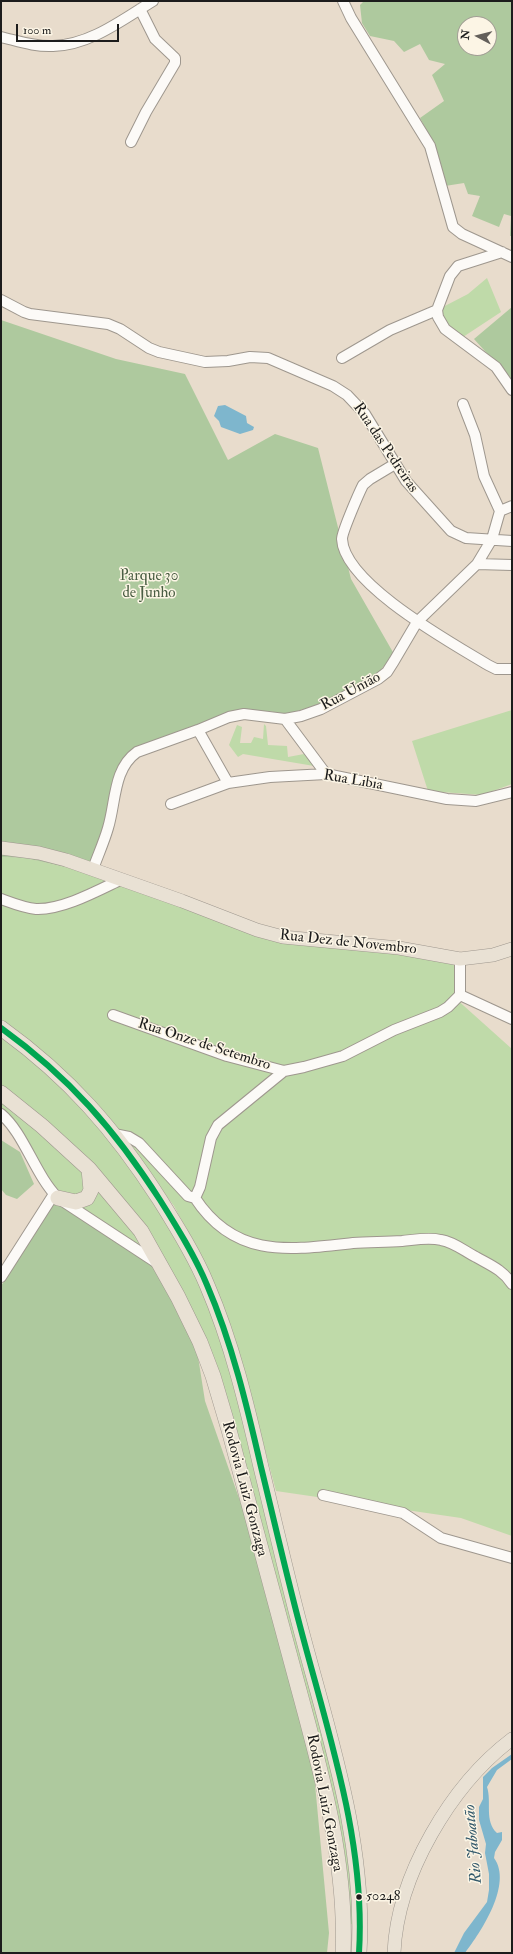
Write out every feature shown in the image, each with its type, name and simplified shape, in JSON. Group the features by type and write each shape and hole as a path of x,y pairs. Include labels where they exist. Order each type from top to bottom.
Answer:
{"highway":[{"name":"Rodovia Luiz Gonzaga","path":"1,1028 47,1064 83,1098 114,1134 132,1158 177,1227 207,1283 246,1404 283,1561 338,1768 357,1874 360,1915 359,1953"},
{"name":"Rodovia Luiz Gonzaga","path":"1,1094 42,1126 89,1169 141,1231 185,1310 213,1376 230,1430 326,1798 338,1868 342,1920 342,1953"},
{"path":"56,1196 76,1202 87,1198 91,1190 89,1169"}],"main road":[{"name":"Rua Dez de Novembro","path":"1,848 52,856 182,901 257,930 283,937 399,948 460,959 493,955 512,949"},
{"path":"394,1953 399,1919 427,1841 477,1772 512,1739"}],"street":[{"path":"1,37 41,46 70,44 90,38 153,1"},
{"path":"341,2 430,146 450,221 456,231 512,257"},
{"path":"131,142 146,112 175,63 174,58 155,39 140,9"},
{"path":"502,252 458,266 450,276 437,310 438,317 445,329 492,364 512,390"},
{"name":"Rua das Pedreiras","path":"1,300 30,314 108,324 120,329 149,348 172,356 205,362 258,357 278,362 347,395 365,414 414,492 451,531 466,538 512,541"},
{"path":"342,358 390,330 437,310"},
{"path":"463,404 475,435 484,476 500,511 512,506"},
{"path":"396,464 370,479 363,485 342,538 347,558 360,574 417,622 496,669 512,669"},
{"name":"Rua União","path":"93,869 109,827 119,774 124,764 137,752 198,730 220,720 244,714 285,720 321,709 378,680 387,672 417,622 477,564 492,539 500,511"},
{"path":"477,564 512,565"},
{"path":"285,720 326,774"},
{"path":"198,730 228,783"},
{"name":"Rua Libia","path":"171,804 228,783 270,777 326,774 447,799 476,801 512,792"},
{"path":"1,899 25,907 44,909 88,895 120,880"},
{"path":"460,959 460,995 512,1019"},
{"name":"Rua Onze de Setembro","path":"113,1015 227,1056 284,1071 311,1066 343,1056 394,1030 440,1012 448,1007 460,995"},
{"path":"195,1198 200,1187 211,1138 218,1126 284,1071"},
{"path":"1,1114 16,1131 56,1196 160,1266"},
{"path":"114,1134 129,1137 138,1143 188,1196 195,1198 208,1217 222,1229 244,1242 254,1245 303,1248 355,1243 439,1239 455,1244 497,1268 512,1284"},
{"path":"1,1277 56,1196"},
{"path":"323,1495 403,1513 441,1538 512,1558"}],"green space":[{"path":"364,1 512,1 512,236 510,236 511,216 504,214 499,227 472,216 480,196 468,194 464,183 445,186 432,140 420,118 444,101 432,75 445,64 429,60 420,44 404,52 394,41 370,36 362,23 360,5"},
{"path":"487,278 501,312 463,337 447,325 441,308 468,294"},
{"path":"512,307 512,381 474,339"},
{"name":"Parque 30 de Junho","path":"1,320 116,359 185,374 228,460 275,434 318,448 351,579 394,654 374,678 321,704 287,714 267,711 192,727 138,746 120,763 114,776 105,827 93,859 82,871 25,858 1,857"},
{"path":"512,710 512,784 482,795 428,791 412,741"},
{"path":"264,724 266,726 268,745 287,746 288,757 304,754 314,766 243,754 238,757 229,745 237,725 242,727 240,743 251,743 254,737 263,739"},
{"path":"1,857 25,858 82,871 168,900 339,946 456,963 454,997 512,1049 512,1536 461,1518 276,1491 236,1342 208,1269 174,1206 102,1110 1,1029"},
{"path":"1,1032 121,1138 215,1312 318,1689 362,1923 342,1925 338,1872 224,1407 144,1233 1,1090"},
{"path":"1,1095 86,1171 89,1195 59,1195 1,1113"},
{"path":"1,1140 20,1152 34,1184 17,1199 6,1195 1,1189"},
{"path":"91,1173 155,1261 73,1203 78,1203"},
{"path":"53,1202 114,1236 159,1266 196,1344 205,1401 267,1578 313,1763 329,1933 327,1953 1,1953 1,1286"}],"water":[{"path":"225,405 246,416 247,423 254,427 253,430 240,434 221,427 219,421 214,416 218,406"},
{"path":"512,1754 512,1759 497,1770 487,1787 489,1817 491,1823 497,1833 502,1832 502,1840 495,1852 494,1858 499,1869 500,1881 497,1894 493,1907 486,1921 465,1953 454,1953 464,1933 487,1902 489,1890 489,1874 485,1853 486,1844 479,1820 479,1807 483,1799 483,1777 492,1768"}],"transit line":[{"path":"1,1028 26,1047 69,1085 126,1150 160,1200 185,1242 197,1263 216,1307 244,1398 300,1626 343,1788 357,1870 360,1911 359,1953"}],"place":[{"name":"50248","path":"359,1897"}],"water label":[{"name":"Rio Jaboatão","path":"474,1844"}]}
